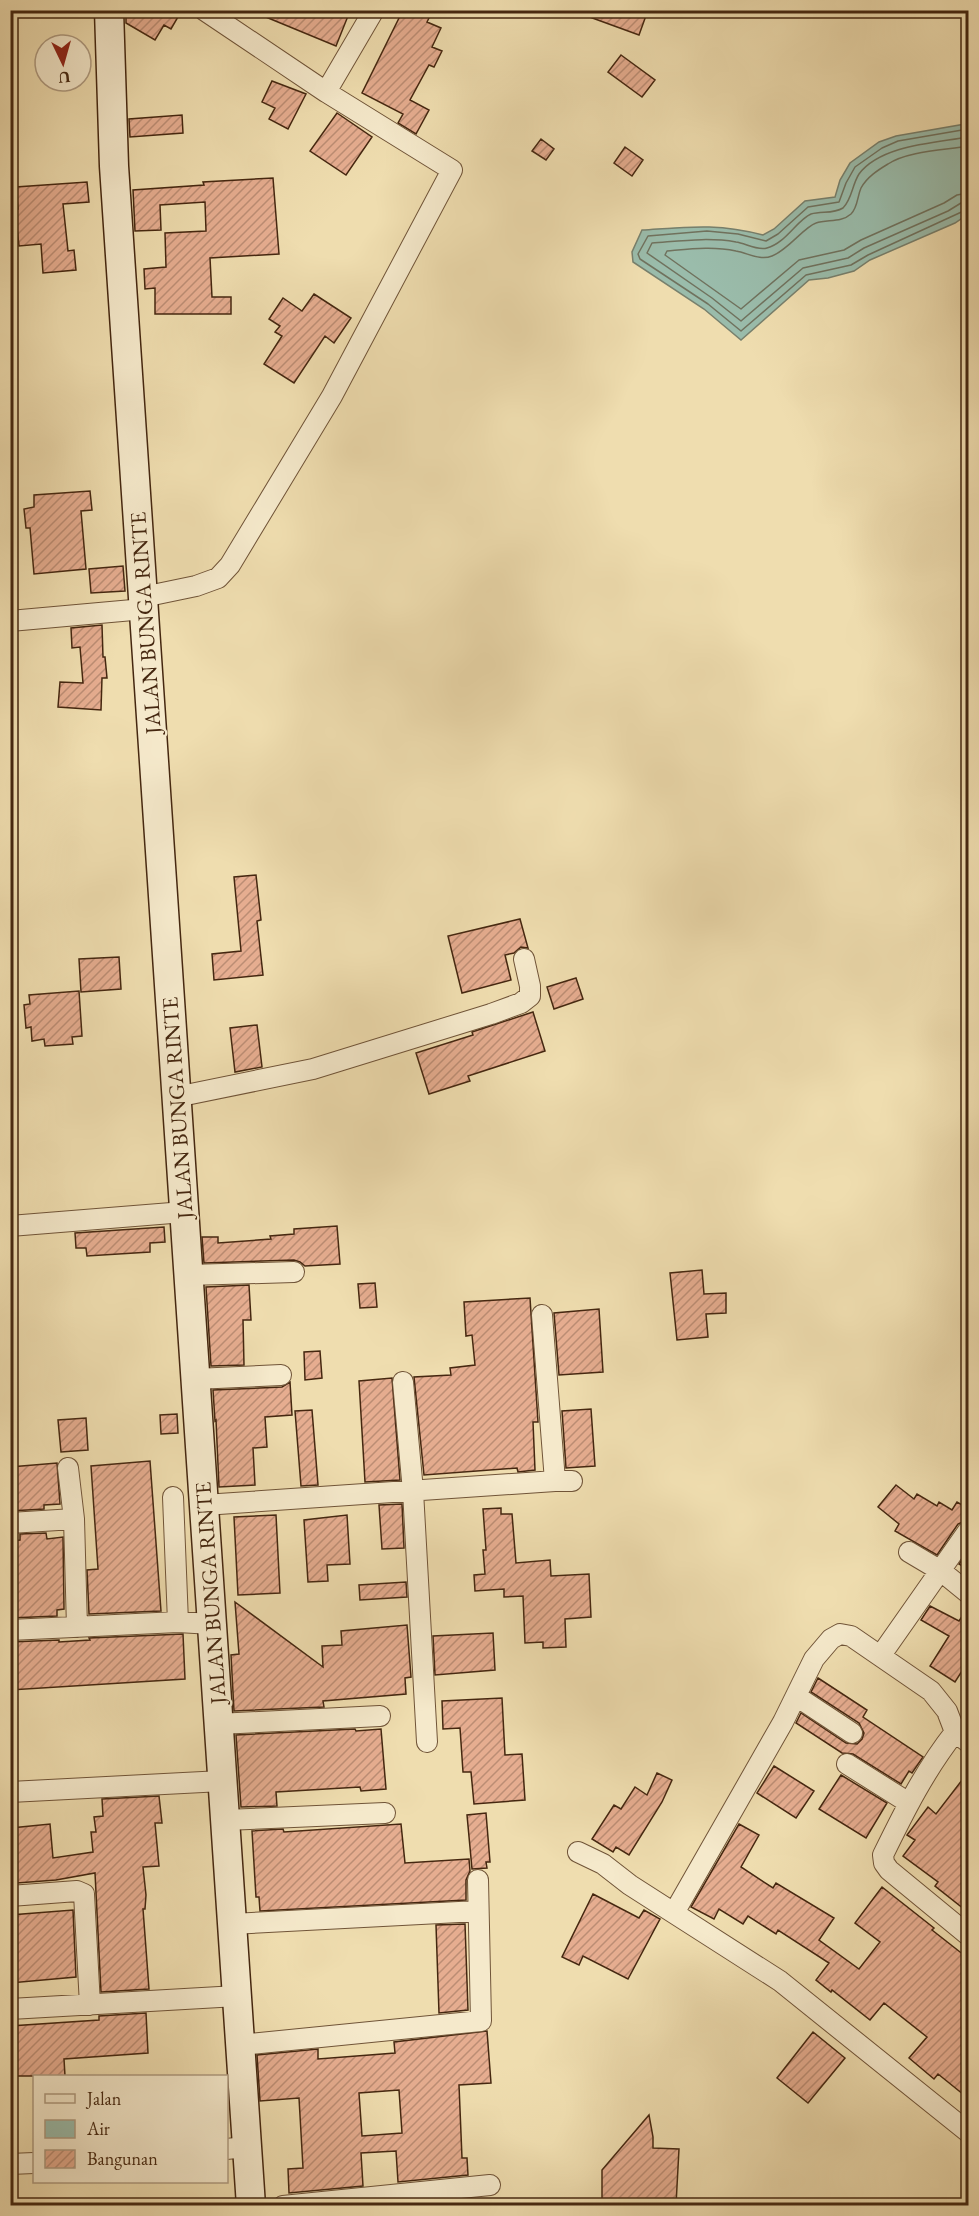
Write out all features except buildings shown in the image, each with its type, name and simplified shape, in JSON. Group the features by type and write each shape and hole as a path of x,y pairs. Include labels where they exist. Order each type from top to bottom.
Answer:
{"street":[{"name":"JALAN BUNGA RINTE","path":"109,10 114,166 240,2045 237,2148 251,2205"},
{"path":"10,621 143,603 218,578 230,565 332,396 452,170 326,92 204,10"},
{"path":"326,92 374,10"},
{"path":"176,1097 314,1069 521,1003 530,996 524,959"},
{"path":"10,1226 184,1212"},
{"path":"189,1275 294,1272"},
{"path":"204,1505 563,1481 542,1315"},
{"path":"195,1379 281,1375"},
{"path":"403,1382 413,1491 427,1742"},
{"path":"68,1468 74,1519 77,1627"},
{"path":"173,1497 178,1622"},
{"path":"10,1523 74,1519"},
{"path":"881,1655 969,1531"},
{"path":"909,1552 941,1571 969,1593"},
{"path":"10,1630 178,1622 212,1624"},
{"path":"674,1913 796,1696 814,1659 831,1639 840,1634 850,1636 881,1655 931,1691 947,1711 962,1737 938,1754 909,1803 883,1855 884,1863 889,1870 969,1935"},
{"path":"796,1696 852,1733"},
{"path":"218,1724 381,1716"},
{"path":"847,1764 909,1803"},
{"path":"10,1792 222,1781"},
{"path":"225,1820 385,1813"},
{"path":"578,1852 603,1864 630,1885 780,1981 969,2132"},
{"path":"240,2045 481,2021 478,1880"},
{"path":"10,1896 77,1891 84,1894 90,2005"},
{"path":"232,1924 478,1911"},
{"path":"10,2009 237,1996"},
{"path":"10,2164 33,2163"},
{"path":"283,2205 490,2185"}],"water":[{"path":"968,119 968,214 955,223 870,260 854,271 809,280 741,340 704,309 633,262 632,252 642,230 717,227 763,235 774,229 805,201 835,197 840,180 850,163 879,142 896,136 965,124"}],"waterway":[{"path":"968,671 968,676"}]}
